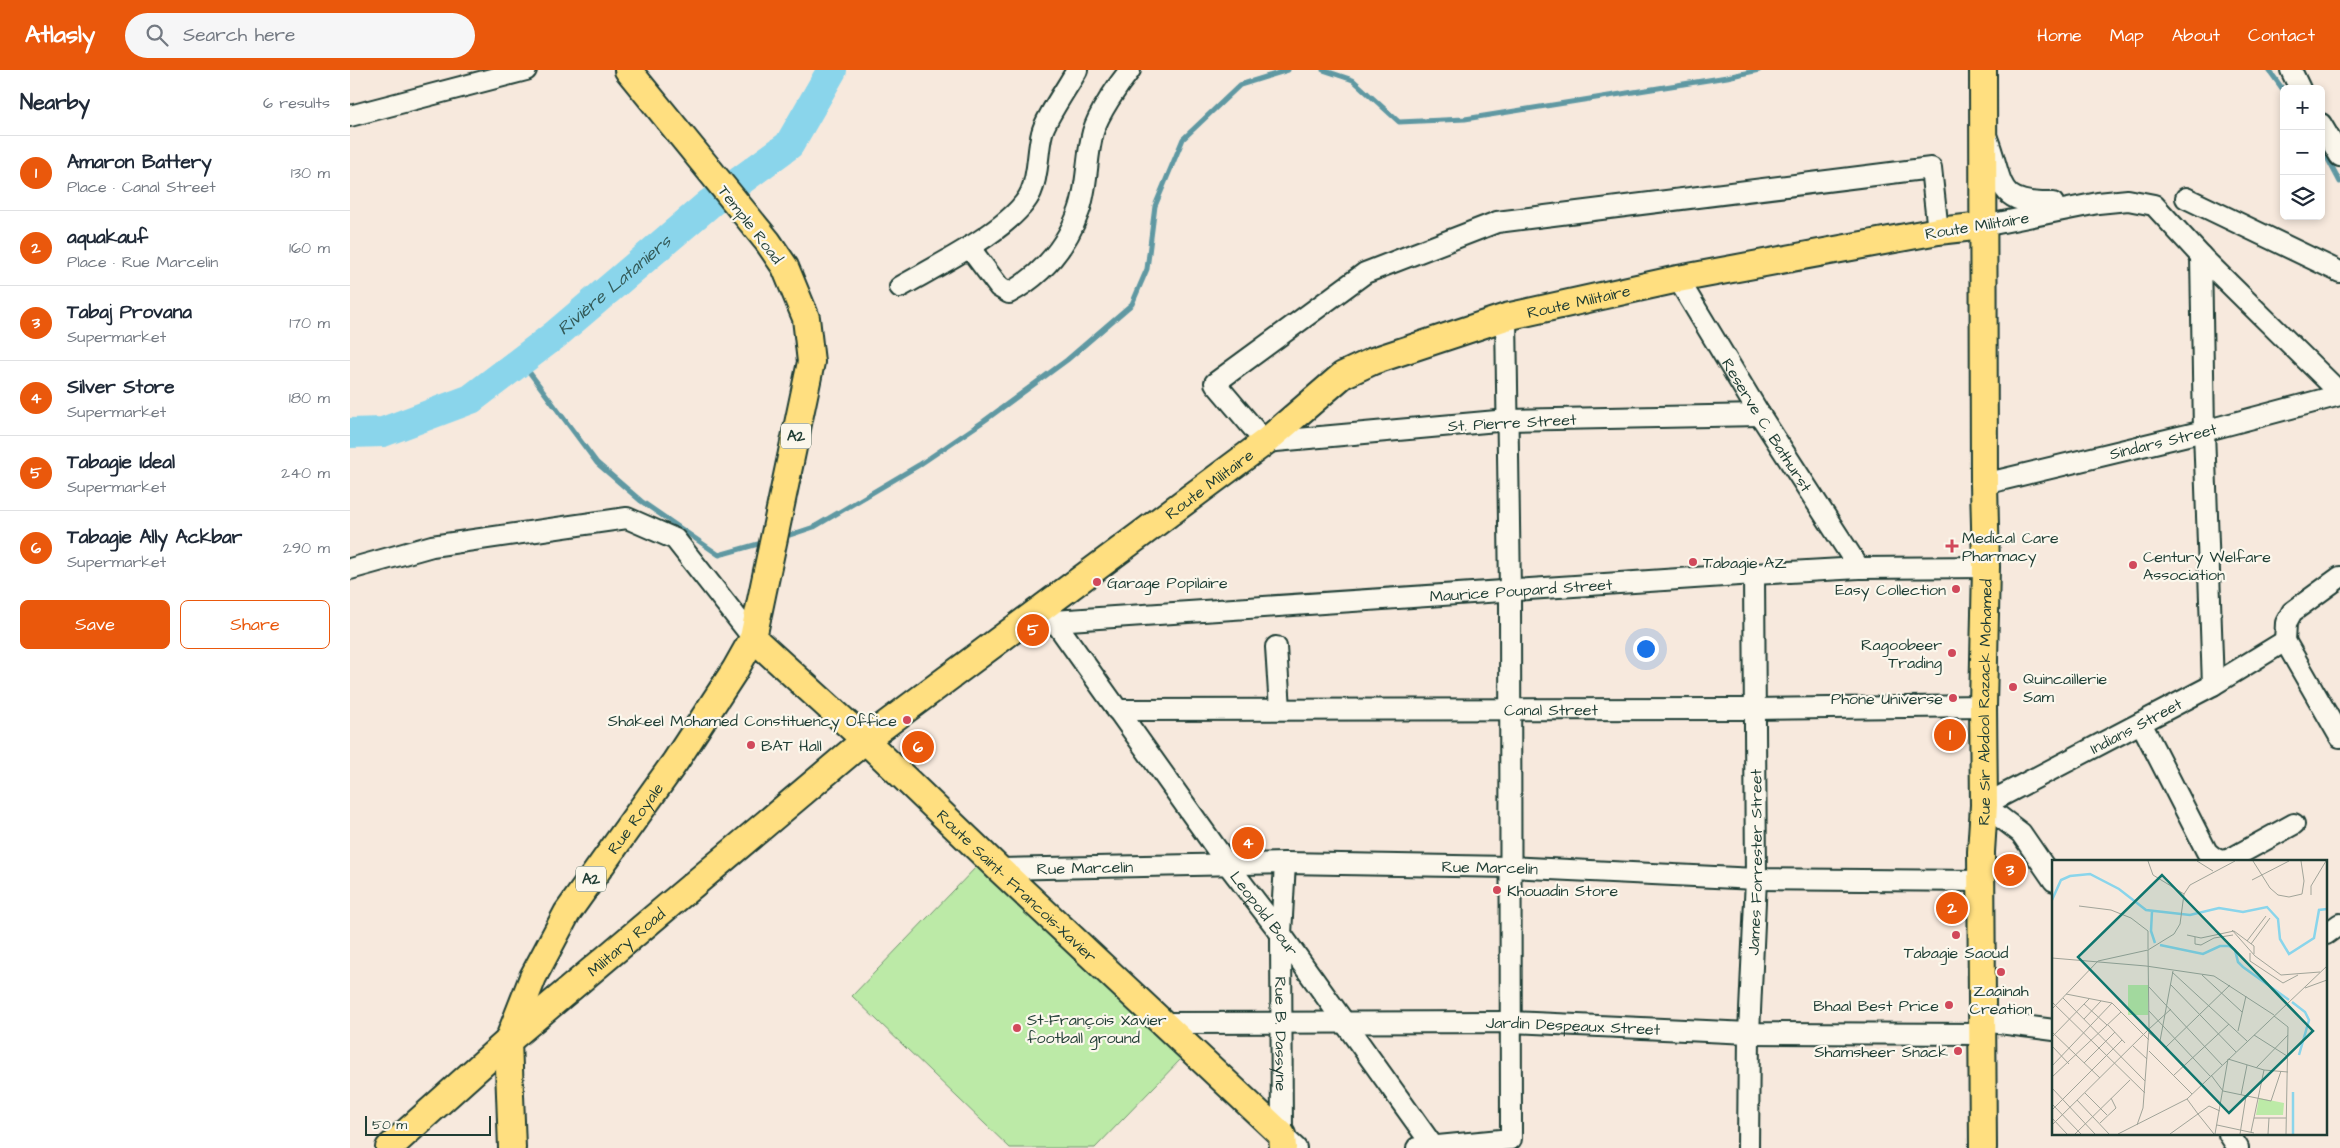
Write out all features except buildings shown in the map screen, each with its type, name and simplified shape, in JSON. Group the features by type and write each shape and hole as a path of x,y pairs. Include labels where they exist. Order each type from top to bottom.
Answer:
{"main road":[{"name":"Temple Road","path":"628,70 768,242 785,267 806,318 811,362 753,638"},
{"name":"Rue Sir Abdool Razack Mohamed","path":"1983,70 1986,567 1982,881 1983,1148"},
{"name":"Route Militaire","path":"865,740 1050,614 1265,442 1343,375 1373,361 1506,317 1678,279 1938,231 1983,226"},
{"name":"Route Saint- Francois-Xavier","path":"753,638 865,740 999,870 1164,1022 1287,1144"},
{"name":"Rue Royale","path":"512,1148 508,1041 533,977 567,913 675,762 735,670 753,638"},
{"name":"Military Road","path":"389,1148 508,1041 865,740"}],"street":[{"path":"350,116 526,70"},
{"path":"900,288 969,247 1014,215 1030,193 1036,174 1042,131 1077,70"},
{"path":"969,247 999,288 1009,292 1028,282 1056,255 1080,210 1093,130 1117,88 1130,70"},
{"path":"2290,70 2298,85"},
{"path":"1982,126 2002,186 2012,198 2027,204 2098,204"},
{"path":"2325,130 2340,156"},
{"path":"1265,442 1215,383 1366,273 1498,222 1931,168 1938,231"},
{"path":"2186,198 2340,272"},
{"name":"Route Militaire","path":"1983,226 2128,200 2154,205 2201,256 2340,394"},
{"path":"2201,256 2204,431 2213,685"},
{"name":"Reserve C. Bathurst","path":"1678,279 1760,415 1859,568"},
{"path":"1425,1147 1510,1139 1510,591 1506,317"},
{"name":"Sindars Street","path":"1984,484 2204,431 2340,394"},
{"name":"St. Pierre Street","path":"1265,442 1508,420 1760,415"},
{"path":"350,569 432,546 627,518 675,539 753,638"},
{"name":"Maurice Poupard Street","path":"1050,614 1510,591 1859,568 1986,567"},
{"name":"James Forrester Street","path":"1748,1148 1749,1034 1756,879 1754,574"},
{"path":"2340,577 2292,612 2286,623 2286,640 2340,737"},
{"name":"Leopold Bour","path":"1050,614 1228,864 1281,934 1342,1021 1425,1147"},
{"name":"Indians Street","path":"1984,805 2213,685 2286,640"},
{"path":"1276,646 1280,709"},
{"name":"Canal Street","path":"1117,710 1755,709 1983,706"},
{"path":"2141,723 2207,852 2216,860"},
{"path":"1984,805 2021,832 2052,878"},
{"path":"2233,860 2294,824"},
{"name":"Rue Marcelin","path":"999,870 1285,863 1510,867 1756,879 1982,881"},
{"name":"Rue B. Dassyne","path":"1285,863 1281,934 1287,1144"},
{"name":"Jardin Despeaux Street","path":"1164,1022 1510,1022 1749,1034 1983,1027 2052,1030"},
{"path":"2230,1136 2238,1148"}],"green space":[{"name":"St-François Xavier football ground","path":"979,864 1181,1059 1095,1148 1010,1148 852,996"}],"waterway":[{"name":"Rivière Lataniers","path":"350,433 383,432 471,399 555,335 710,203 789,145 832,70"},
{"path":"790,535 814,527 919,465 984,421 1067,360 1132,304 1147,269 1155,206 1183,139 1240,85 1288,70"},
{"path":"1323,70 1353,80 1399,122 1465,119 1727,77 1759,70"},
{"path":"2269,70 2280,85"},
{"path":"2325,154 2340,182"},
{"path":"521,361 597,463 641,501 719,555 758,544"}],"place":[{"name":"Medical Care Pharmacy","path":"1952,546"},
{"name":"Tabagie AZ","path":"1693,562"},
{"name":"Century Welfare Association","path":"2133,565"},
{"name":"Garage Popilaire","path":"1097,582"},
{"name":"Easy Collection","path":"1956,589"},
{"name":"Tabagie Ideal","path":"1033,630"},
{"name":"Ragoobeer Trading","path":"1952,653"},
{"name":"Quincaillerie Sam","path":"2013,687"},
{"name":"Phone Universe","path":"1953,698"},
{"name":"Shakeel Mohamed Constituency Office","path":"907,720"},
{"name":"Amaron Battery","path":"1950,735"},
{"name":"BAT Hall","path":"751,745"},
{"name":"Tabagie Ally Ackbar","path":"918,747"},
{"name":"Silver Store","path":"1248,843"},
{"name":"Tabaj Provana","path":"2010,870"},
{"name":"Khouadin Store","path":"1497,890"},
{"name":"aquakauf","path":"1952,908"},
{"name":"Tabagie Saoud","path":"1956,935"},
{"name":"Zaainah Creation","path":"2001,972"},
{"name":"Bhaal Best Price","path":"1949,1005"},
{"name":"St-François Xavier football ground","path":"1017,1028"},
{"name":"Shamsheer Snack","path":"1958,1051"}]}
